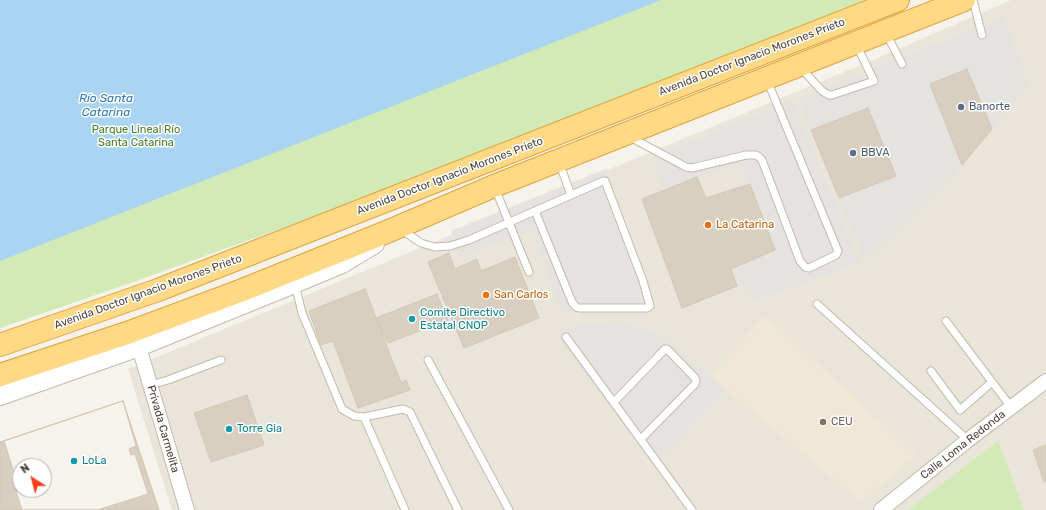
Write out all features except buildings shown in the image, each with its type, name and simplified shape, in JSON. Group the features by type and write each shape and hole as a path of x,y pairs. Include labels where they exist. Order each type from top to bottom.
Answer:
{"highway":[{"name":"Avenida Doctor Ignacio Morones Prieto","path":"0,345 158,290 898,0"},
{"path":"0,375 294,277 394,229 494,186 964,0"}],"street":[{"path":"0,396 139,347 294,277"},
{"name":"Privada Carmelita","path":"139,347 187,510"},
{"name":"Calle Loma Redonda","path":"881,510 968,440 1046,381"}],"lane":[{"path":"973,0 982,35"},
{"path":"885,31 902,64"},
{"path":"799,65 822,91 829,95 874,81 856,42"},
{"path":"624,135 686,167 692,168 746,155 759,156 762,160 800,262 805,267 809,268 836,255 838,251 766,78"},
{"path":"559,161 571,195"},
{"path":"394,229 422,243 435,246 450,246 469,240 509,222 604,181 643,281 650,306 647,308 579,308 576,306 572,302 535,211"},
{"path":"494,186 528,272"},
{"path":"294,277 302,314 342,409 354,416 364,416 403,409 410,412 458,510"},
{"path":"817,304 968,440"},
{"path":"946,321 1011,407"},
{"path":"566,337 692,510"},
{"path":"614,402 665,349 667,349 695,378 696,380 694,384 641,439"},
{"path":"151,385 221,360"},
{"path":"428,360 509,510"},
{"path":"931,372 960,410 992,382"},
{"path":"364,416 405,510"}],"shaded area":[{"path":"1011,0 1046,0 1046,510 172,510 128,369 873,60"},
{"path":"1003,17 1028,84 992,129 967,69 930,84 962,165 935,196 865,260 839,198 896,176 868,109 811,130 799,99"},
{"path":"792,101 860,263 757,300 737,286 731,269 775,250 742,164 697,177 666,190 652,158"},
{"path":"606,169 655,309 562,312 533,230 459,258 451,231"},
{"name":"CEU","path":"765,315 917,455 861,502 710,376"},
{"path":"617,321 662,335 726,390 653,465 558,337 570,326"}],"green space":[{"name":"Parque Lineal Río Santa Catarina","path":"0,0 865,0 786,36 387,190 125,285 0,328"},
{"path":"998,441 1024,510 908,510"}],"water":[{"name":"Río Santa Catarina","path":"0,0 661,0 0,261"}],"place":[{"name":"Banorte","path":"961,107"},
{"name":"BBVA","path":"853,153"},
{"name":"La Catarina","path":"708,225"},
{"name":"San Carlos","path":"486,295"},
{"name":"Comite Directivo Estatal CNOP","path":"412,319"},
{"name":"CEU","path":"823,422"},
{"name":"Torre Gia","path":"229,429"},
{"name":"LoLa","path":"74,461"}]}
